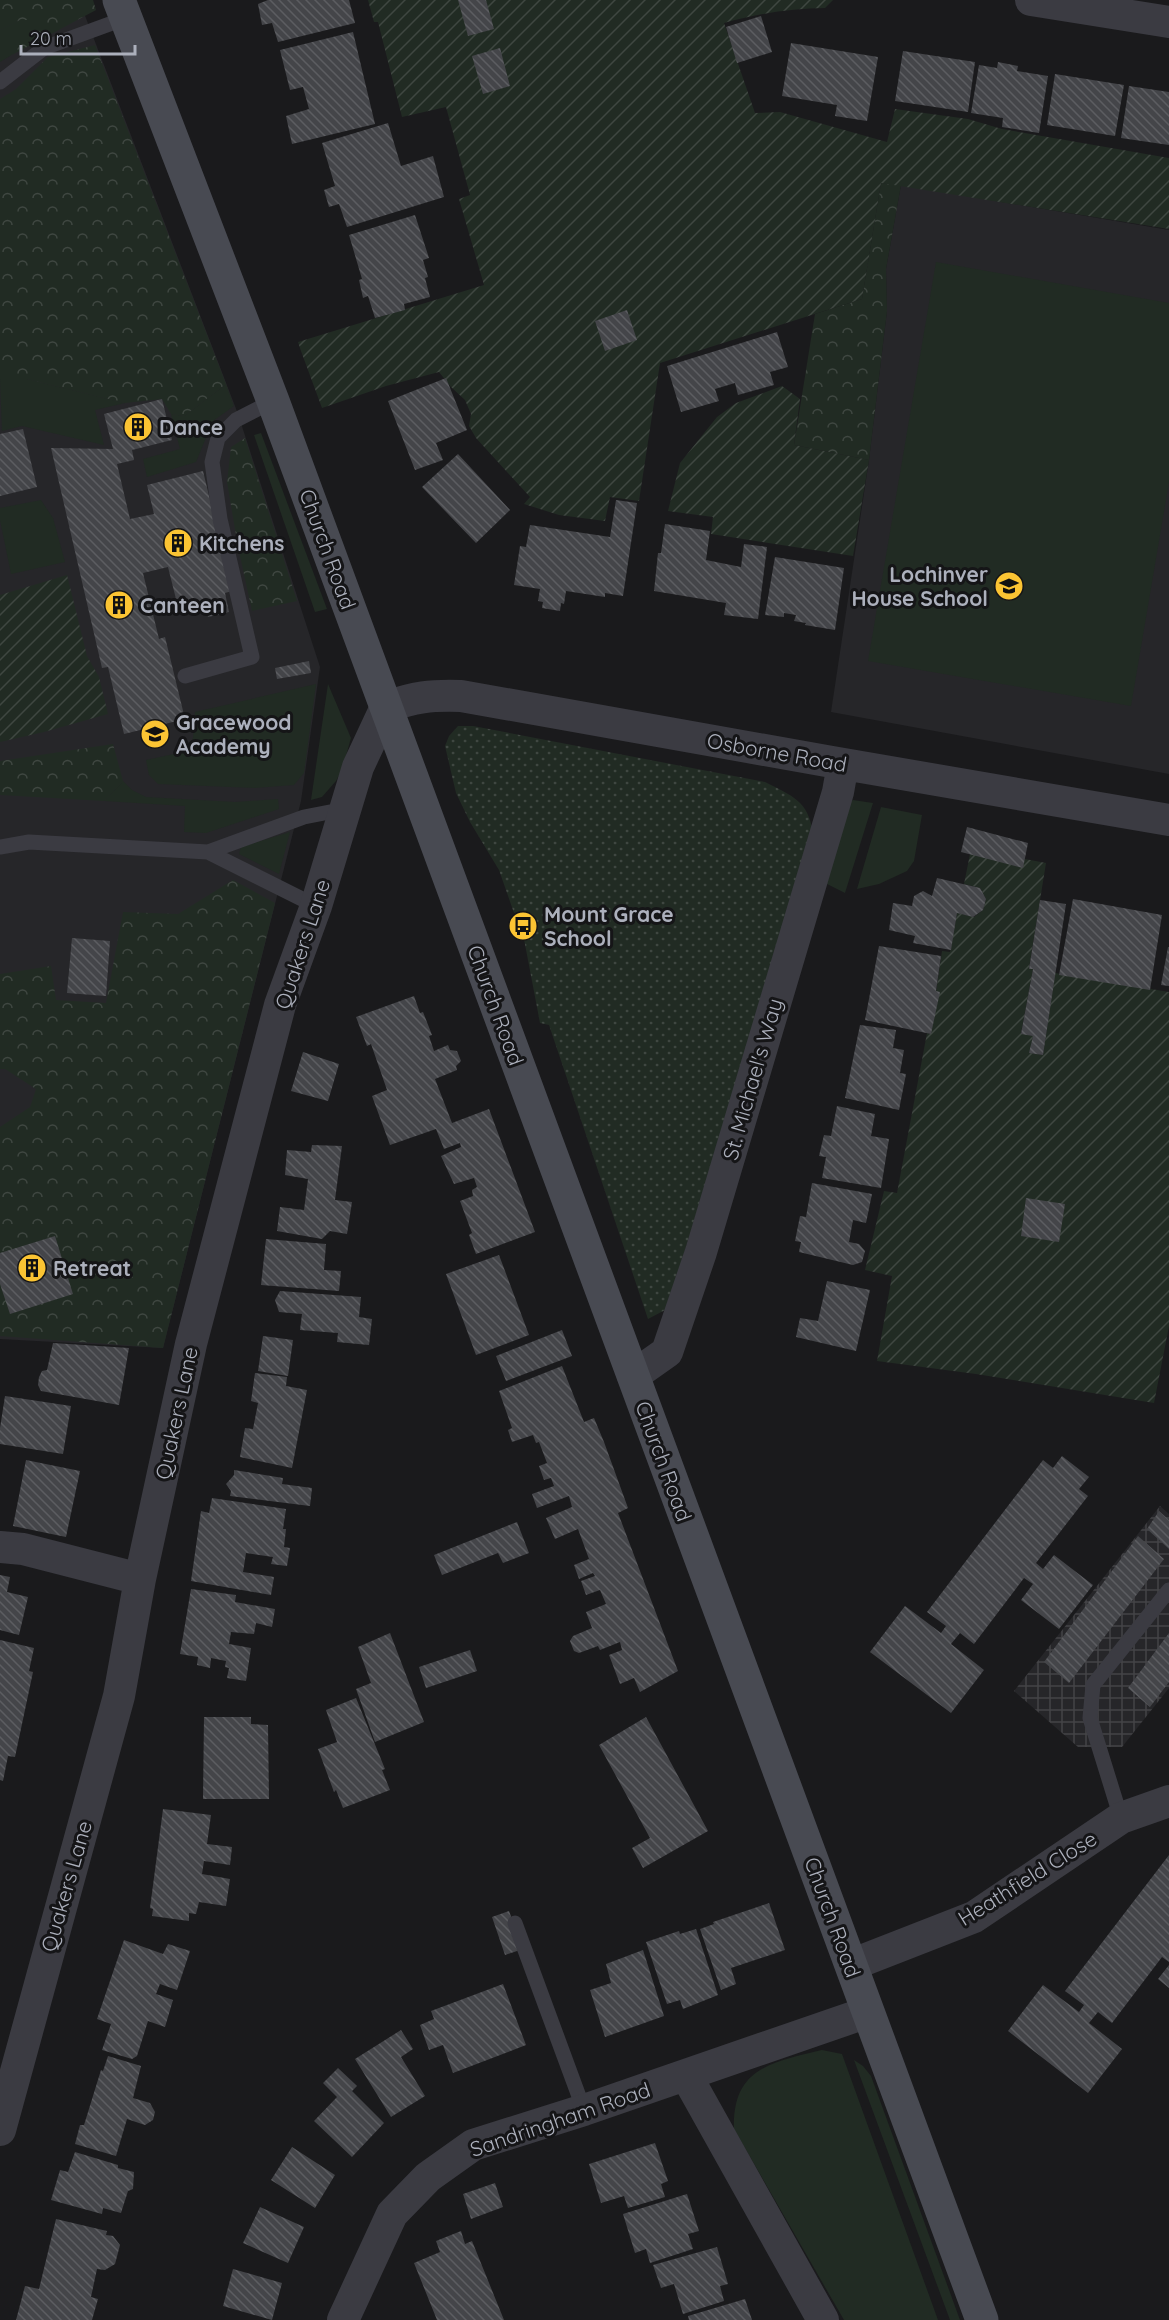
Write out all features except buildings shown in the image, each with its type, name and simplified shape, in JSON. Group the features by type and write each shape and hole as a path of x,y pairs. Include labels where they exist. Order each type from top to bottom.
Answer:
{"street":[{"path":"1032,0 1169,22"},
{"name":"Church Road","path":"123,9 273,401 982,2320"},
{"name":"Osborne Road","path":"386,707 414,697 461,696 1169,820"},
{"name":"Quakers Lane","path":"0,2130 119,1696 140,1579 191,1344 280,1005 315,906 358,767 386,707"},
{"name":"St. Michael's Way","path":"633,1376 667,1352 671,1342 701,1252 838,792 843,764"},
{"path":"0,1547 23,1550 140,1579"},
{"name":"Heathfield Close","path":"851,1965 974,1917 1121,1818 1169,1802"},
{"path":"823,2320 687,2075 868,2012"},
{"name":"Sandringham Road","path":"343,2320 392,2214 428,2177 473,2145 687,2075"}],"lane":[{"path":"0,82 44,48 123,9"},
{"path":"185,676 252,657 220,519 212,462 218,438 236,420 273,401"},
{"path":"0,847 29,842 208,852 303,817 345,809"},
{"path":"208,852 315,906"},
{"path":"1121,1818 1089,1718 1093,1685 1169,1590"},
{"path":"515,1923 584,2110"}],"shaded area":[{"name":"Gracewood Academy","path":"0,0 79,0 238,414 320,667 301,801 163,1348 0,1339"},
{"name":"Lochinver House School","path":"901,185 1169,230 1169,774 831,712 869,460 887,311 886,269"},
{"path":"1160,1506 1169,1514 1169,1688 1122,1747 1078,1747 1014,1691"}],"green space":[{"path":"0,0 93,0 96,10 10,56 46,20 20,20 0,30"},
{"path":"368,0 833,0 825,8 774,12 724,23 755,113 780,112 887,142 895,109 968,119 1002,129 1169,158 1169,229 881,183 862,299 660,363 639,501 610,497 605,521 559,515 524,504 530,497 476,438 469,426 471,414 465,400 439,372 386,386 322,408 298,342 484,285 459,199 470,195 446,107 402,117 378,22 374,22"},
{"path":"20,20 47,20 10,56 0,62 0,30"},
{"path":"95,45 226,384 184,416 171,414 162,399 125,403 27,379 0,379 0,99 16,89 48,57"},
{"path":"881,183 901,185 886,269 887,311 869,460 794,445 815,314 862,299"},
{"name":"Lochinver House School","path":"936,262 1169,303 1169,482 1131,706 868,661"},
{"path":"0,379 27,379 125,403 95,410 104,445 22,426 2,431"},
{"path":"226,384 234,406 213,421 196,462 147,477 143,459 180,449 171,414 184,416"},
{"path":"782,386 800,399 794,445 869,460 853,556 711,534 713,517 668,511 680,463 717,417 736,403"},
{"path":"261,433 327,609 315,612 254,435"},
{"path":"245,438 297,601 252,611 227,482 231,447"},
{"path":"41,500 53,518 65,562 11,574 0,520 0,508"},
{"path":"67,575 87,656 99,677 108,714 0,742 0,595"},
{"path":"316,684 304,773 294,785 255,788 158,784 149,775 146,760 188,751 193,738 195,712"},
{"path":"328,684 351,738 342,770 336,781 322,797 311,800"},
{"path":"458,726 473,726 765,782 797,800 803,806 811,822 813,833 667,1309 648,1319 549,1025 540,1023 524,939 531,936 522,911 514,913 499,870 470,822 456,793 445,746 449,736"},
{"path":"113,744 123,781 104,801 0,795 0,761"},
{"path":"123,781 132,790 146,797 235,802 278,799 279,809 206,833 184,832 185,806 104,801"},
{"path":"853,800 873,803 845,893 825,883 845,804"},
{"path":"881,807 922,815 914,861 907,871 879,884 857,889"},
{"path":"290,832 279,874 239,854 241,847"},
{"path":"970,854 1046,863 1029,968 1033,969 1021,1033 1033,1036 1030,1053 1043,1055 1055,973 1169,992 1169,1326 1154,1403 976,1374 877,1361 892,1276 865,1270 884,1191 897,1193 927,1033 930,1034 942,951 950,952 957,913 974,917 983,910 986,899 980,888 964,884"},
{"path":"233,880 275,903 163,1348 0,1336 0,1127 30,1107 36,1089 5,1069 0,1069 0,974 51,966 56,1000 106,1003 123,912 178,914"},
{"path":"822,2050 842,2054 938,2320 844,2320 734,2129 735,2109 740,2093 748,2080 758,2071 787,2059"},
{"path":"854,2060 871,2076 960,2320 950,2320"}],"place":[{"name":"Dance","path":"138,427"},
{"name":"Kitchens","path":"178,543"},
{"name":"Lochinver House School","path":"1009,586"},
{"name":"Canteen","path":"119,605"},
{"name":"Gracewood Academy","path":"155,734"},
{"name":"Mount Grace School","path":"523,926"},
{"name":"Retreat","path":"32,1268"}]}
